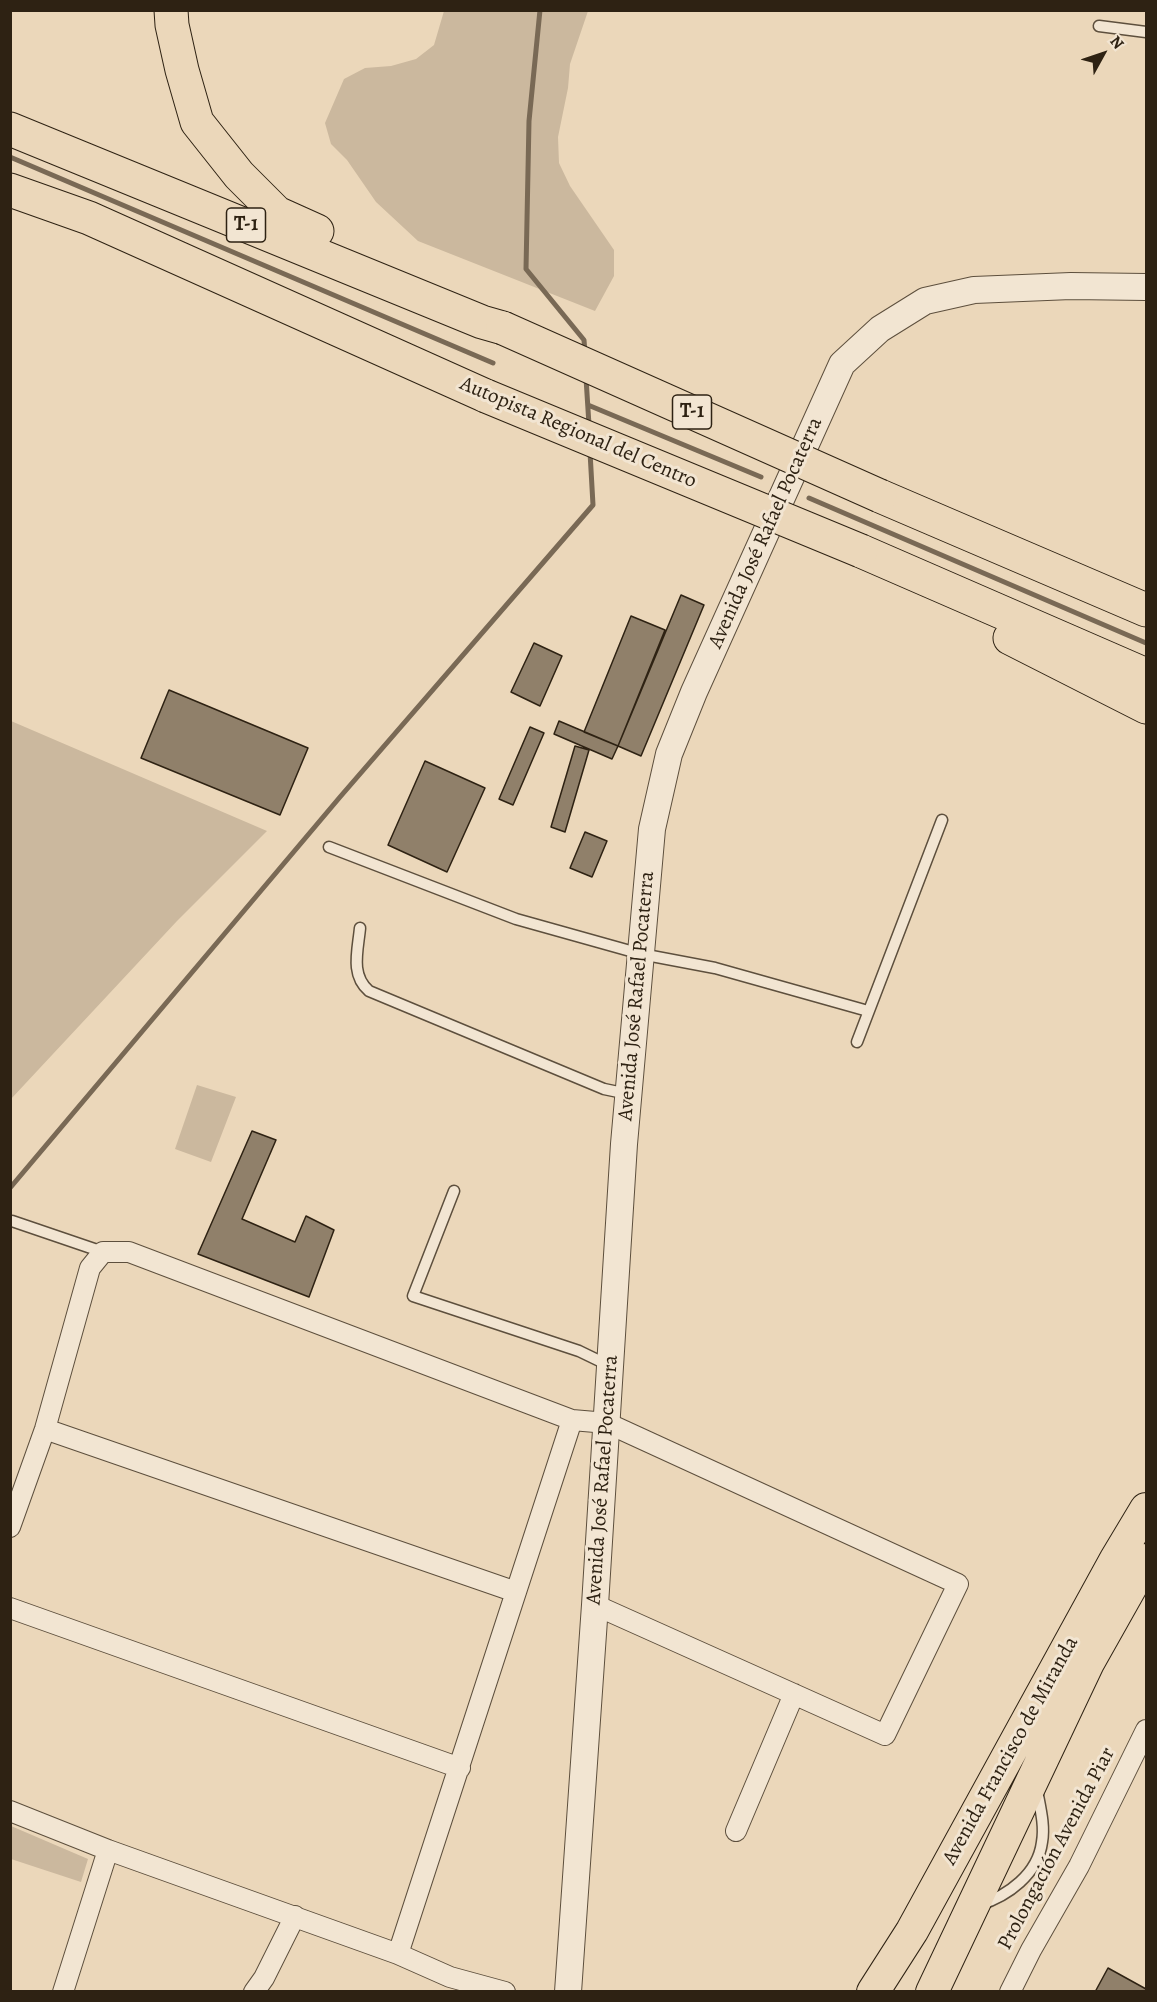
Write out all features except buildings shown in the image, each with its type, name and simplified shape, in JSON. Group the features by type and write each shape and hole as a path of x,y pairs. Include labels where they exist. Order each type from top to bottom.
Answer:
{"highway":[{"path":"171,10 182,70 197,123 239,175 277,213 445,287 493,325"},
{"name":"T-1","path":"10,129 493,325 880,496 1146,610"},
{"name":"Autopista Regional del Centro","path":"10,190 89,218 486,396 861,551 1146,675"},
{"path":"920,577 977,622 1146,707"}],"main road":[{"name":"Avenida Francisco de Miranda","path":"873,1992 912,1931 1116,1559 1146,1509"},
{"name":"Avenida Francisco de Miranda","path":"932,1992 1088,1663 1146,1565"}],"street":[{"name":"Avenida José Rafael Pocaterra","path":"568,1992 628,1094 652,829 669,754 694,692 842,364 880,329 925,301 974,290 1071,286 1146,287"},
{"path":"10,1527 45,1429 90,1268 103,1252 129,1252 572,1420 607,1423 958,1584 885,1735 595,1605"},
{"path":"398,1954 572,1420"},
{"path":"45,1429 516,1592"},
{"path":"10,1608 460,1768"},
{"path":"736,1831 794,1694"},
{"name":"Prolongación Avenida Piar","path":"1010,1992 1079,1866 1146,1730"},
{"path":"10,1811 108,1850 398,1954 448,1984 505,1992"},
{"path":"63,1992 108,1850"},
{"path":"254,1992 264,1978 295,1916"},
{"path":"938,1992 952,1951"}],"lane":[{"path":"1099,26 1146,32"},
{"path":"857,1042 942,820"},
{"path":"329,847 516,919 640,954 715,968 868,1011"},
{"path":"360,928 357,975 360,984 369,991 604,1089 628,1094"},
{"path":"454,1191 414,1296 579,1351 610,1366"},
{"path":"12,1221 103,1252"}],"shaded area":[{"path":"444,11 588,11 570,64 568,88 558,137 559,163 570,186 614,250 614,276 595,311 418,241 376,202 347,160 331,144 325,123 344,79 365,68 391,66 416,59 434,45"},
{"path":"11,721 267,831 177,921 11,1099"},
{"path":"197,1085 236,1097 211,1162 175,1149"},
{"path":"11,1826 88,1859 81,1882 11,1859"}],"waterway":[{"path":"540,10 529,121 526,269 584,340 585,353"},
{"path":"10,157 493,363"},
{"path":"586,378 589,425"},
{"path":"588,405 761,477"},
{"path":"10,1188 340,797 593,505 590,452"},
{"path":"809,498 1146,643"}]}
